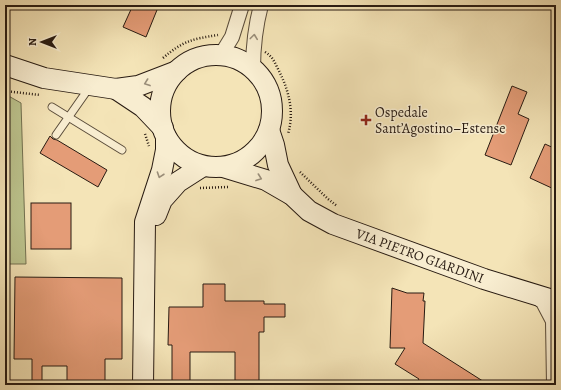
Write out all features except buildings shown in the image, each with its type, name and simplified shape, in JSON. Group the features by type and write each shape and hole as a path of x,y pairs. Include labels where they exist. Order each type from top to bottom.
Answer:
{"main road":[{"name":"VIA PIETRO GIARDINI","path":"5,65 44,78 116,89 138,86 177,71 188,63 201,57 221,55 241,61 253,69 264,82 271,97 272,113 278,134 274,145 278,165 292,195"},
{"name":"VIA PIETRO GIARDINI","path":"177,71 162,97 160,118 172,145 182,156 203,166 223,167 266,180 292,195 309,211 333,224 477,276 556,301"},
{"name":"VIA PIETRO GIARDINI","path":"116,89 143,107 165,132"},
{"path":"143,385 145,222 162,170 166,150 165,132"},
{"name":"VIA PIETRO GIARDINI","path":"223,167 238,163 252,155 262,144 278,134"},
{"path":"145,247 162,200 178,182 203,166"}],"street":[{"path":"221,55 232,38 242,5"},
{"path":"253,69 255,28 261,5"},
{"path":"534,295 543,302 553,321 554,385"}],"lane":[{"path":"56,135 91,85"},
{"path":"52,107 122,150"}],"path":[{"path":"158,61 177,46 196,38 220,35 232,38"},
{"path":"253,47 271,56 287,88 291,106 289,130 278,134"},
{"path":"299,171 338,207"}],"green space":[{"path":"5,94 21,103 26,264 5,264"}],"place":[{"name":"Ospedale Sant’Agostino–Estense","path":"366,120"}]}
